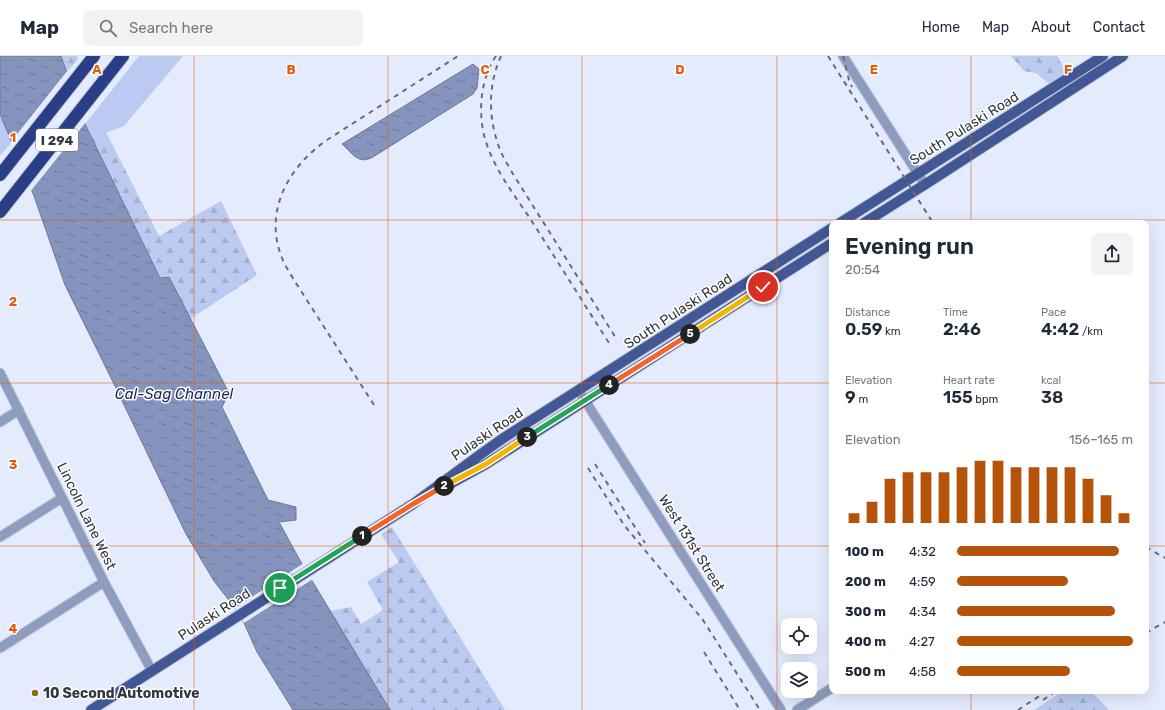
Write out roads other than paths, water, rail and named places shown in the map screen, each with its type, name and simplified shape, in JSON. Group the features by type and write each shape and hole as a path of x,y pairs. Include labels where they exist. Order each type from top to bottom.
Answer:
{"highway":[{"name":"I 294","path":"0,175 94,56"},
{"name":"I 294","path":"0,212 123,56"}],"main road":[{"name":"South Pulaski Road","path":"845,220 1103,56"},
{"name":"South Pulaski Road","path":"869,220 1123,56"},
{"name":"South Pulaski Road","path":"579,391 829,230"},
{"name":"South Pulaski Road","path":"585,400 829,245"},
{"name":"Pulaski Road","path":"413,504 481,454 579,391"},
{"name":"Pulaski Road","path":"91,710 413,504 486,464 585,400"}],"street":[{"path":"843,56 925,185"},
{"name":"Lincoln Lane West","path":"0,373 104,582 152,671"},
{"name":"West 131st Street","path":"579,391 781,710"},
{"path":"0,422 19,410"},
{"path":"0,537 62,498"},
{"path":"0,648 104,582"},
{"path":"797,710 829,690"}],"water":[{"name":"Cal-Sag Channel","path":"0,56 61,56 85,124 160,278 169,277 229,393 222,407 268,500 296,507 296,520 279,522 302,564 390,710 293,710 257,652 244,623 235,608 214,581 186,534 65,285 34,196 0,114"},
{"path":"473,64 479,69 477,88 473,94 373,157 363,160 360,159 353,155 342,144"}],"railway":[{"path":"374,405 294,280 282,258 277,241 276,223 278,207 283,191 291,176 313,151 327,140 458,56"},
{"path":"496,56 487,74 481,104 484,135 492,158 504,180 611,346"},
{"path":"501,56 494,78 491,101 491,113 495,136 500,150 513,174 616,338"},
{"path":"828,56 931,220"},
{"path":"843,56 852,87"},
{"path":"595,464 645,543"},
{"path":"588,468 624,525 703,620 760,710"},
{"path":"1149,549 1165,558"},
{"path":"1149,631 1165,622"},
{"path":"704,652 740,710"},
{"path":"1018,710 1042,694"},
{"path":"1043,700 1052,694"}],"place":[{"name":"10 Second Automotive","path":"35,693"}]}
